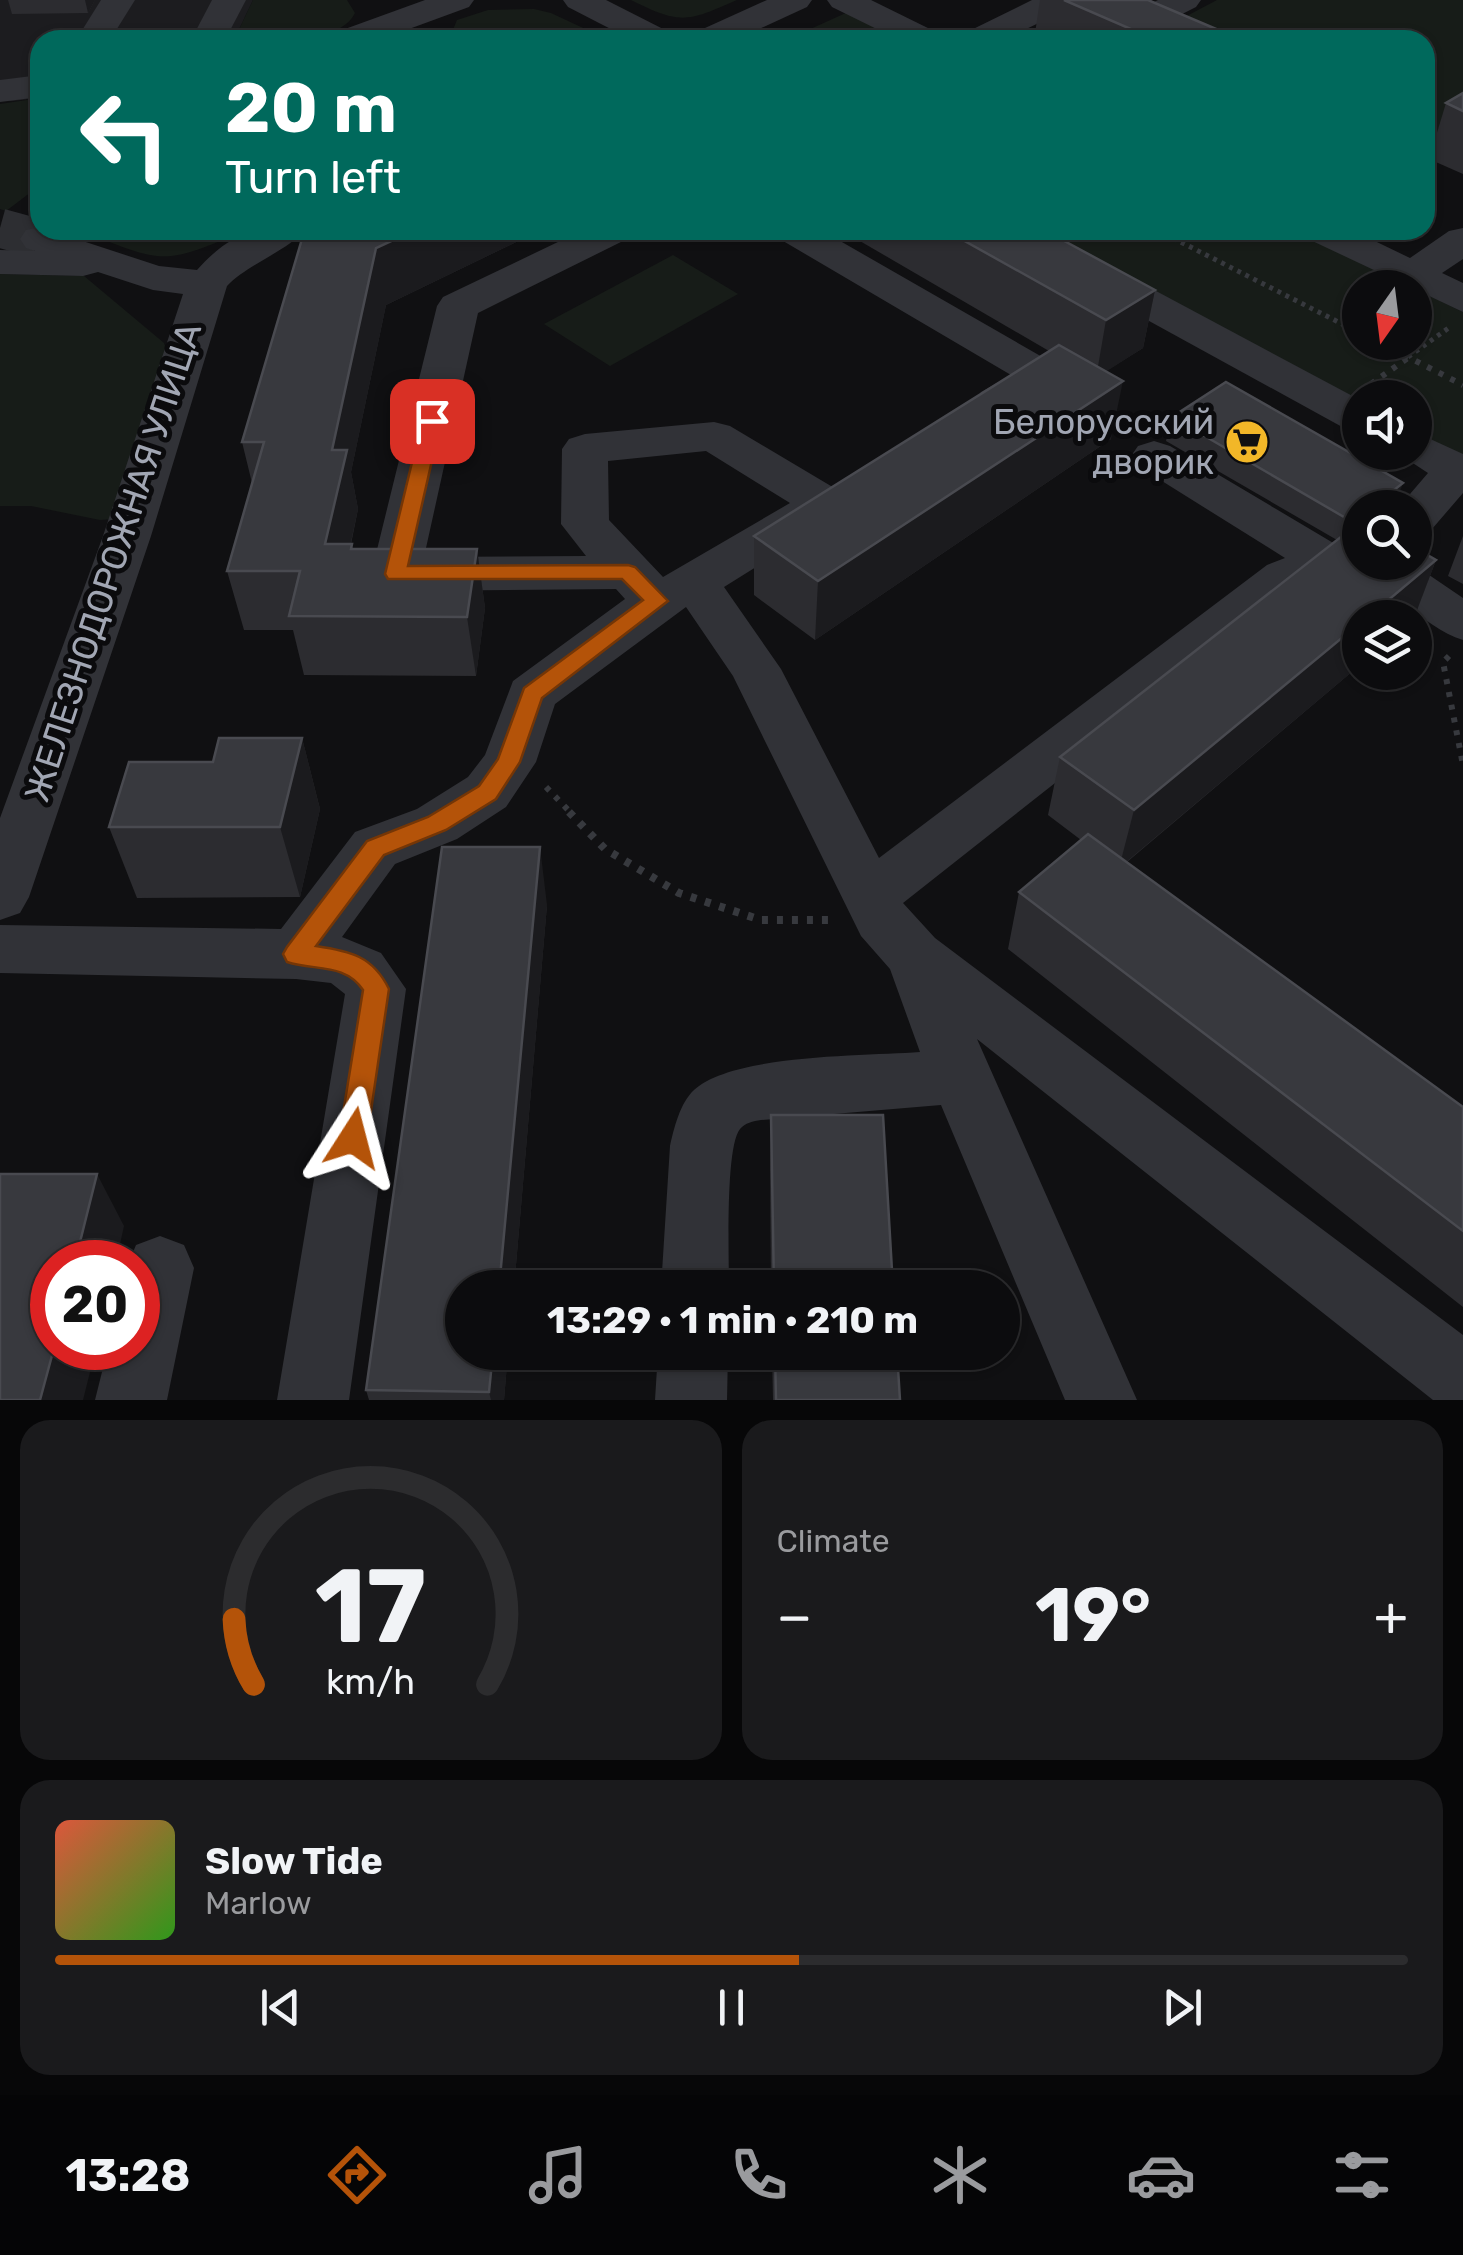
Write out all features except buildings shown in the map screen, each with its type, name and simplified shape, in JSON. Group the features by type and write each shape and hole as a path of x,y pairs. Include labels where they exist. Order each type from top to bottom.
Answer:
{"street":[{"path":"99,30 118,0"},
{"path":"213,30 229,0"},
{"path":"374,30 458,0"},
{"path":"580,0 639,30"},
{"path":"728,30 795,0"},
{"path":"844,0 906,30"},
{"path":"1124,30 1184,0"},
{"path":"998,30 1053,3 1112,30"},
{"path":"0,91 30,87"},
{"path":"43,240 153,278 207,284 223,264 262,240"},
{"path":"594,240 458,306 396,574 660,585"},
{"path":"809,240 1043,375 959,424"},
{"path":"1031,240 1342,408"},
{"path":"1341,240 1403,270"},
{"path":"1420,270 1463,240"},
{"path":"0,262 106,264"},
{"name":"ЖЕЛЕЗНОДОРОЖНАЯ УЛИЦА","path":"0,896 127,536 207,284"},
{"path":"1432,284 1463,299"},
{"path":"296,954 375,848 437,824 487,792 509,762 532,694 660,585 841,494 714,436 585,450 585,524 660,585 755,669 889,923 1101,1400"},
{"path":"1154,456 1342,553"},
{"path":"1432,456 1462,472 1432,497"},
{"path":"889,923 1284,577 1342,566"},
{"path":"1383,580 1458,638"},
{"path":"889,923 1463,1379"},
{"path":"0,950 296,954 344,961 363,970 376,989 313,1400"},
{"path":"696,1270 701,1148 709,1118 732,1098 761,1092 960,1076"},
{"path":"131,1400 138,1370"},
{"path":"691,1400 692,1370"}],"path":[{"path":"1177,240 1342,324"},
{"path":"1432,340 1463,318"},
{"path":"1384,380 1405,360"},
{"path":"1414,360 1463,385"},
{"path":"1458,638 1443,662 1463,765"},
{"path":"509,762 532,773 605,848 679,892 762,920 889,923"}],"shaded area":[{"path":"0,0 253,0 239,30 30,30 30,99 0,100"},
{"path":"253,0 347,0 355,13 336,30 239,30"},
{"path":"631,0 737,0 684,18 662,14"},
{"path":"1217,0 1463,0 1463,122 1435,140 1435,30 1160,30"},
{"path":"534,9 588,30 453,30 457,20 488,10"},
{"path":"848,12 885,30 808,30"},
{"path":"30,100 30,193 6,211 0,209 0,104"},
{"path":"104,240 221,240 177,255 128,249"},
{"path":"1054,240 1315,240 1377,270 1342,270 1342,360 1432,360 1432,297 1463,312 1463,459 1432,442 1432,380 1342,380 1342,394"},
{"path":"673,255 738,294 610,366 544,324"},
{"path":"0,274 84,276 164,343 167,353 112,519 31,506 0,506"}],"tunnel":[{"path":"0,228 30,236"}],"place":[{"name":"Белорусский дворик","path":"1247,442"}],"route":[{"path":"353,1138 376,989 363,970 344,961 296,954 375,848 437,824 487,792 509,762 532,694 657,601 628,572 396,574 432,421"}]}
